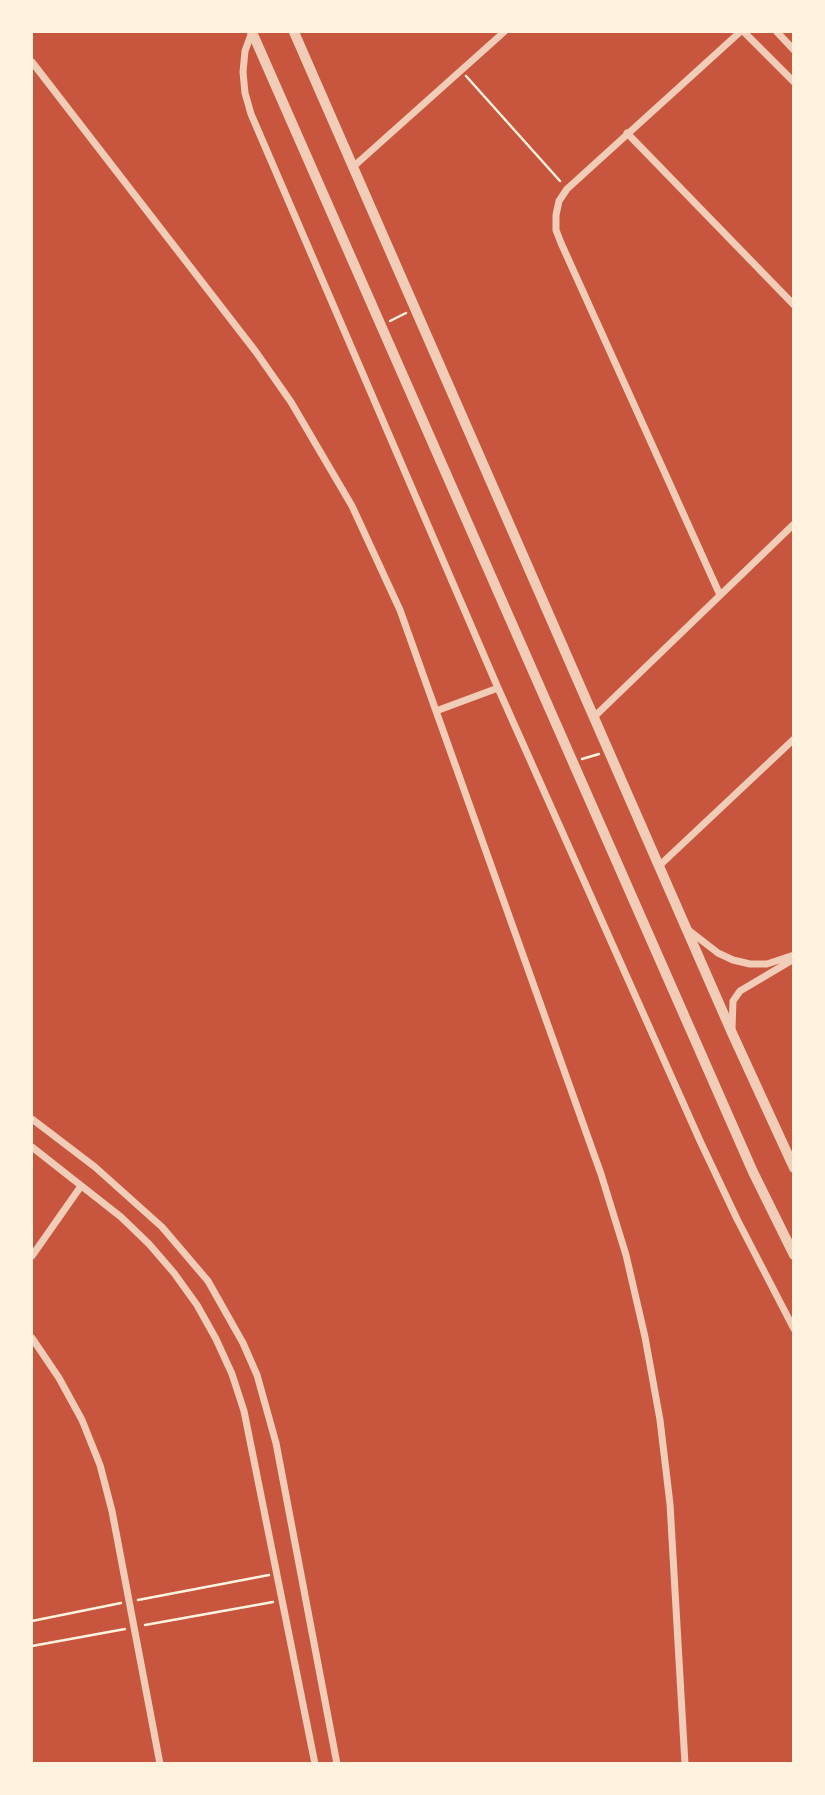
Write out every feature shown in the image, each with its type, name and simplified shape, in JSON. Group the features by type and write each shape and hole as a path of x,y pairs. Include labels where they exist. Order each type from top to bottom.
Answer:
{"street":[{"path":"252,32 747,1160 792,1251"},
{"path":"252,32 245,51 243,72 251,114 499,688 707,1156 793,1329"},
{"path":"294,32 793,1168"},
{"path":"353,167 504,32"},
{"path":"720,595 561,243 556,230 556,215 559,201 567,189 742,32 793,82"},
{"path":"777,32 793,50"},
{"path":"32,62 256,352 291,402 323,453 366,533 400,610 601,1174 626,1255 660,1420 670,1504 685,1763"},
{"path":"627,133 793,305"},
{"path":"594,717 793,524"},
{"path":"436,710 499,688"},
{"path":"659,866 793,738"},
{"path":"687,929 718,953 733,960 767,964 793,957"},
{"path":"732,1033 733,1001 740,991 793,957"},
{"path":"32,1119 95,1167 163,1227 208,1281 243,1343 257,1375 276,1443 337,1763"},
{"path":"32,1147 121,1217 149,1244 197,1305 216,1339 232,1374 244,1411 315,1763"},
{"path":"32,1256 81,1186"},
{"path":"32,1338 65,1388 82,1420 100,1465 112,1511 160,1763"}],"path":[{"path":"461,70 567,189"},
{"path":"379,326 416,309"},
{"path":"572,762 609,751"},
{"path":"32,1621 277,1573"},
{"path":"32,1646 282,1600"}]}
